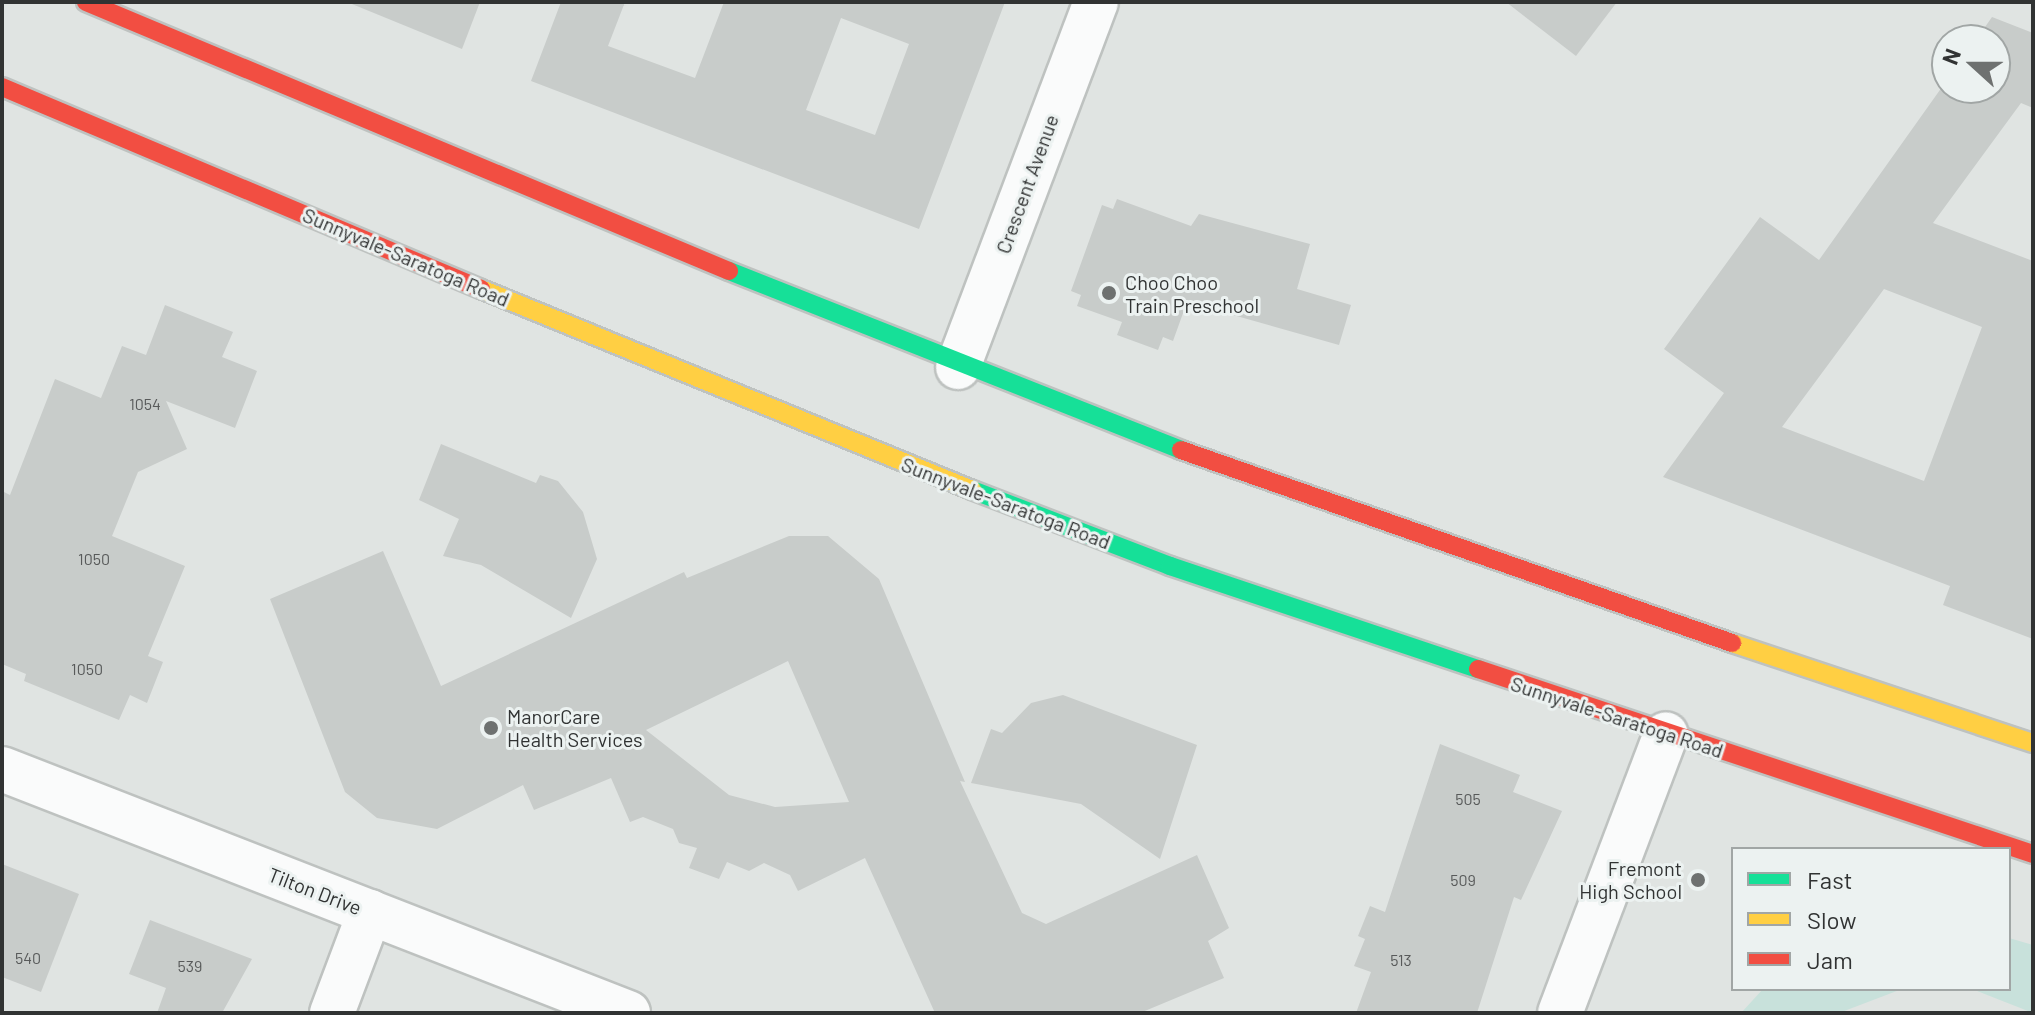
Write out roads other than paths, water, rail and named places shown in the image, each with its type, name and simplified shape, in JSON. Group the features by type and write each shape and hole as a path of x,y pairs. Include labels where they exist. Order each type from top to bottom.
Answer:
{"main road":[{"path":"86,2 958,367 1394,530 2033,743"},
{"name":"Sunnyvale-Saratoga Road","path":"2,87 1017,508 1666,734 2033,854"}],"street":[{"name":"Crescent Avenue","path":"958,367 1096,2"},
{"path":"1560,1013 1666,734"},
{"name":"Tilton Drive","path":"2,769 628,1013"},
{"path":"332,1013 370,912"}],"place":[{"name":"Choo Choo Train Preschool","path":"1109,293"},
{"name":"ManorCare Health Services","path":"491,728"},
{"name":"Fremont High School","path":"1698,880"}]}
